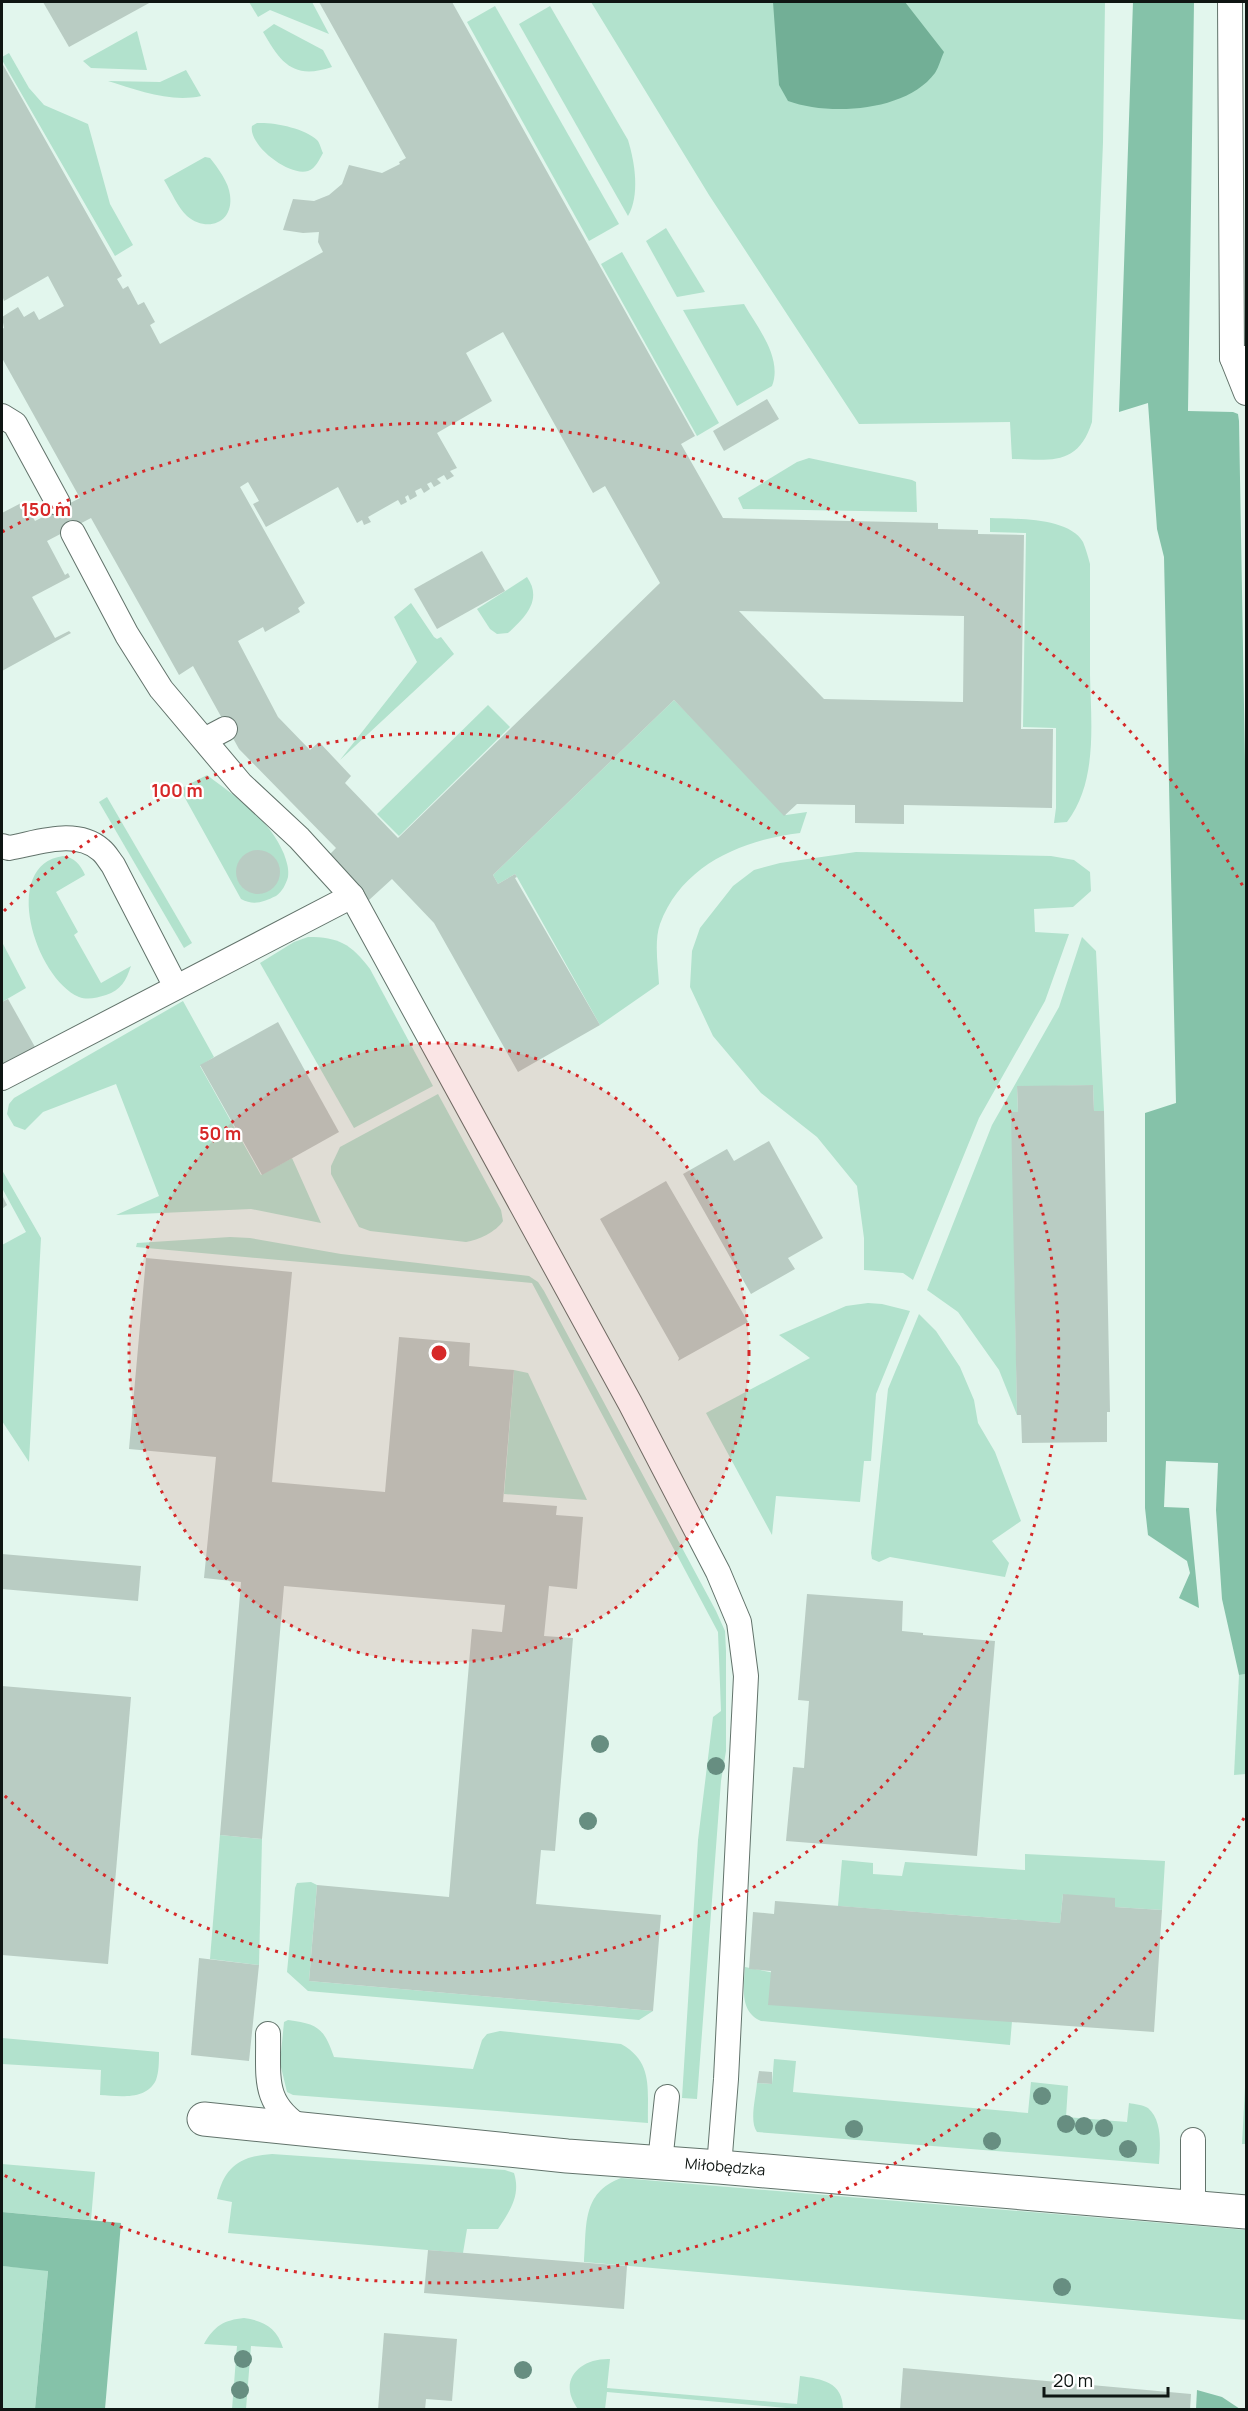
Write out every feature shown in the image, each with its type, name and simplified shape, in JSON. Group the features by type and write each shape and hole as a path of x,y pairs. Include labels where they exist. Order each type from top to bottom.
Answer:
{"street":[{"name":"Miłobędzka","path":"204,2119 567,2156 1246,2212"}],"lane":[{"path":"1230,2 1239,358 1246,393"},
{"path":"2,416 15,424 58,503"},
{"path":"73,534 127,636 161,688 215,734 241,784 299,838 352,896 630,1403 718,1572 739,1622 746,1676 726,2079 719,2167"},
{"path":"2,846 9,848 75,838 101,850 113,865 176,987"},
{"path":"2,1078 352,896"},
{"path":"268,2034 269,2083 274,2102 286,2119 303,2129"},
{"path":"660,2162 667,2097"},
{"path":"1193,2140 1193,2207"}],"shaded area":[{"path":"249,2 312,2 329,34 270,10 258,17"},
{"path":"591,2 1105,2 1103,142 1092,422 1079,446 1071,453 1051,459 1012,459 1010,422 859,424 709,195"},
{"path":"773,2 905,2 944,52 935,73 922,86 906,96 866,107 845,109 805,106 788,101 779,85"},
{"path":"1133,2 1194,2 1188,411 1233,412 1238,414 1239,421 1246,819 1246,1674 1239,1675 1222,1599 1216,1510 1218,1463 1166,1461 1164,1507 1189,1508 1199,1608 1179,1598 1190,1573 1187,1561 1148,1535 1145,1508 1145,1113 1176,1103 1164,557 1157,529 1148,403 1119,412"},
{"path":"495,6 619,224 589,241 467,22"},
{"path":"550,6 628,140 633,159 635,189 632,208 628,216 519,24"},
{"path":"274,24 323,50 332,67 307,71 290,66 282,60 263,32"},
{"path":"137,31 147,70 91,68 83,61"},
{"path":"9,53 29,88 44,105 88,124 110,204 133,245 115,256 2,60 2,57"},
{"path":"186,70 201,96 166,97 108,81 160,82"},
{"path":"257,123 297,129 312,136 320,144 323,153 317,164 311,170 300,172 271,158 256,142 252,134 252,126"},
{"path":"205,157 210,158 220,171 230,195 228,212 218,222 210,224 203,224 187,216 164,180"},
{"path":"666,228 705,292 677,297 646,241"},
{"path":"622,252 719,423 697,436 601,264"},
{"path":"744,304 767,343 774,365 774,375 772,386 737,406 683,310"},
{"path":"809,458 916,482 917,512 743,509 738,498 797,462"},
{"path":"990,518 1027,519 1066,528 1083,542 1090,564 1090,751 1084,788 1067,822 1054,823 1056,728 1023,727 1026,533 990,532"},
{"path":"527,577 533,593 530,608 508,633 497,634 490,629 477,609"},
{"path":"411,603 434,637 437,639 441,637 454,654 340,760 417,662 394,617"},
{"path":"674,700 786,815 807,812 800,833 736,849 716,859 683,886 670,903 658,931 659,984 600,1025 515,874 498,884 493,875"},
{"path":"488,705 510,727 399,836 377,814"},
{"path":"207,775 261,819 277,841 288,866 288,874 284,888 276,896 258,902 241,899 180,789"},
{"path":"107,797 192,943 184,948 99,802"},
{"path":"856,852 1051,856 1074,860 1090,872 1091,891 1073,907 1034,909 1035,932 1069,934 1045,1001 979,1118 913,1280 903,1273 864,1270 864,1238 857,1186 817,1137 761,1093 713,1036 690,987 692,951 700,928 733,886 754,870 780,863"},
{"path":"63,856 77,862 85,875 56,892 78,932 74,935 101,983 131,966 119,988 103,996 82,998 63,986 49,968 38,946 31,923 29,900 33,879 44,864"},
{"path":"308,937 328,938 344,944 363,960 433,1086 354,1128 260,963 294,942"},
{"path":"1082,937 1096,951 1104,1111 1094,1111 1093,1085 1017,1087 1018,1112 1012,1112 1017,1415 999,1370 958,1312 927,1290 992,1125 1059,1007"},
{"path":"2,942 26,988 2,1002"},
{"path":"183,1001 214,1057 200,1066 261,1175 292,1158 321,1223 251,1209 116,1215 159,1196 116,1084 43,1112 25,1130 14,1126 7,1114 9,1104 14,1098"},
{"path":"438,1094 501,1210 503,1221 486,1235 466,1242 370,1231 359,1227 331,1174 331,1166 340,1147"},
{"path":"2,1170 41,1238 29,1462 2,1421 2,1245 26,1232 2,1188"},
{"path":"230,1237 250,1238 341,1254 529,1276 538,1282 544,1291 725,1631 726,1751 721,1781 697,2099 682,2098 698,1840 713,1717 721,1711 718,1632 532,1283 136,1247 137,1243"},
{"path":"868,1303 910,1311 876,1394 871,1461 864,1461 860,1502 776,1496 772,1535 706,1413 810,1358 779,1335 846,1306"},
{"path":"919,1314 936,1331 960,1367 974,1400 978,1423 995,1452 1021,1521 992,1541 1009,1563 1005,1577 890,1557 879,1562 872,1559 888,1389"},
{"path":"514,1370 528,1373 587,1500 504,1494"},
{"path":"1246,1674 1246,1774 1234,1775 1239,1675"},
{"path":"220,1835 262,1839 259,1965 210,1959"},
{"path":"1025,1854 1165,1861 1162,1910 1115,1907 1063,1894 1060,1923 838,1906 842,1860 873,1863 873,1874 902,1876 905,1862 1025,1870"},
{"path":"311,1882 317,1885 309,1981 653,2011 639,2020 308,1991 287,1972 295,1888 297,1883"},
{"path":"745,1967 1012,2021 1010,2045 761,2021 754,2017 746,2005 744,1998"},
{"path":"288,2020 306,2023 318,2029 327,2040 334,2057 473,2069 482,2040 487,2034 500,2031 621,2044 632,2051 644,2068 648,2088 648,2123 293,2095 287,2092 280,2063 284,2022"},
{"path":"2,2038 159,2052 157,2077 151,2087 139,2094 100,2095 101,2070 2,2064"},
{"path":"774,2059 796,2061 793,2092 1028,2113 1031,2082 1068,2086 1066,2117 1127,2122 1129,2103 1141,2105 1153,2113 1156,2120 1160,2134 1159,2164 757,2132 753,2115 757,2083 772,2084"},
{"path":"1246,2069 1246,2144 1242,2144"},
{"path":"272,2154 505,2170 514,2173 515,2196 498,2229 467,2229 463,2253 228,2233 232,2202 217,2199 224,2179 235,2165 242,2161 251,2157"},
{"path":"2,2164 95,2172 91,2220 2,2212"},
{"path":"621,2178 1246,2230 1246,2320 584,2262 586,2224 593,2202 608,2184"},
{"path":"2,2212 121,2223 105,2409 35,2409 48,2271 2,2266"},
{"path":"2,2266 48,2270 35,2409 2,2409"},
{"path":"244,2318 258,2321 269,2327 277,2335 283,2348 251,2346 246,2409 232,2409 237,2346 204,2344 220,2325"},
{"path":"610,2359 607,2388 797,2404 800,2376 823,2381 835,2387 842,2400 843,2409 797,2409 607,2392 605,2409 578,2409 572,2399 570,2389 574,2373 589,2362"},
{"path":"1197,2390 1222,2397 1240,2409 1196,2409"}],"building":[{"path":"43,2 151,2 69,47"},
{"path":"319,2 452,2 695,436 681,444 723,518 938,523 938,529 978,530 978,534 1024,535 1021,729 1053,729 1052,808 904,805 904,824 855,823 855,805 797,804 784,816 674,700 493,875 498,884 515,874 517,877 515,878 600,1025 518,1072 434,923 392,879 369,900 326,858 336,848 239,749 193,666 179,675 91,518 47,541 65,575 68,573 70,577 32,597 55,638 69,631 71,633 2,671 2,513 25,501 35,521 80,498 2,358 2,329 4,328 2,317 18,307 24,317 34,311 39,320 64,306 48,276 4,301 2,295 2,63 122,276 117,279 123,289 128,286 138,305 144,302 155,322 150,325 160,344 323,252 318,242 319,232 303,233 283,230 293,199 314,201 329,195 342,184 349,165 382,173 400,164 399,162 406,158","holes":["503,332 593,493 605,486 660,583 398,838 345,783 351,776 319,742 310,750 278,717 238,641 263,627 265,632 300,612 298,608 305,603 240,487 248,482 259,501 253,504 266,527 338,487 357,523 362,520 364,525 371,522 368,517 398,500 401,505 407,502 405,497 408,495 410,500 417,496 415,491 421,488 424,493 430,489 427,484 431,482 434,487 441,483 437,479 444,475 447,480 454,476 450,471 457,468 437,433 492,401 466,353","739,611 964,616 963,702 824,699"]},
{"path":"767,399 779,419 724,451 713,431"},
{"path":"482,551 505,591 437,629 414,589"},
{"path":"258,850 273,857 280,872 273,887 258,894 243,887 236,872 243,857"},
{"path":"8,999 35,1047 2,1066 2,1002"},
{"path":"278,1022 339,1132 262,1175 200,1065"},
{"path":"1093,1085 1094,1111 1104,1111 1110,1412 1107,1412 1107,1442 1022,1443 1021,1415 1017,1415 1011,1112 1018,1112 1017,1086"},
{"path":"769,1141 823,1238 788,1258 795,1269 751,1294 683,1174 727,1149 734,1161"},
{"path":"666,1181 748,1322 678,1361 679,1358 600,1219"},
{"path":"2,1195 7,1205 2,1209"},
{"path":"146,1258 292,1272 272,1482 385,1492 399,1337 470,1343 469,1366 514,1370 503,1502 557,1506 556,1515 583,1517 577,1589 549,1586 544,1636 573,1638 555,1851 541,1850 536,1904 661,1915 653,2011 309,1981 317,1885 449,1897 472,1629 502,1632 505,1605 284,1586 262,1839 220,1835 241,1582 204,1578 216,1457 129,1449"},
{"path":"2,1554 141,1566 138,1601 2,1589"},
{"path":"807,1594 903,1601 902,1631 995,1641 977,1856 786,1841 793,1767 804,1768 809,1701 798,1700"},
{"path":"2,1686 131,1697 108,1964 2,1955"},
{"path":"1063,1894 1115,1898 1115,1907 1162,1910 1154,2032 768,2005 771,1971 749,1969 753,1912 774,1914 775,1901 1060,1923"},
{"path":"199,1958 259,1965 249,2061 191,2055"},
{"path":"759,2071 772,2072 772,2084 757,2083"},
{"path":"428,2250 627,2266 624,2309 424,2293"},
{"path":"384,2333 457,2339 452,2401 426,2399 425,2410 378,2410"},
{"path":"903,2368 1191,2394 1190,2410 900,2410"}]}
